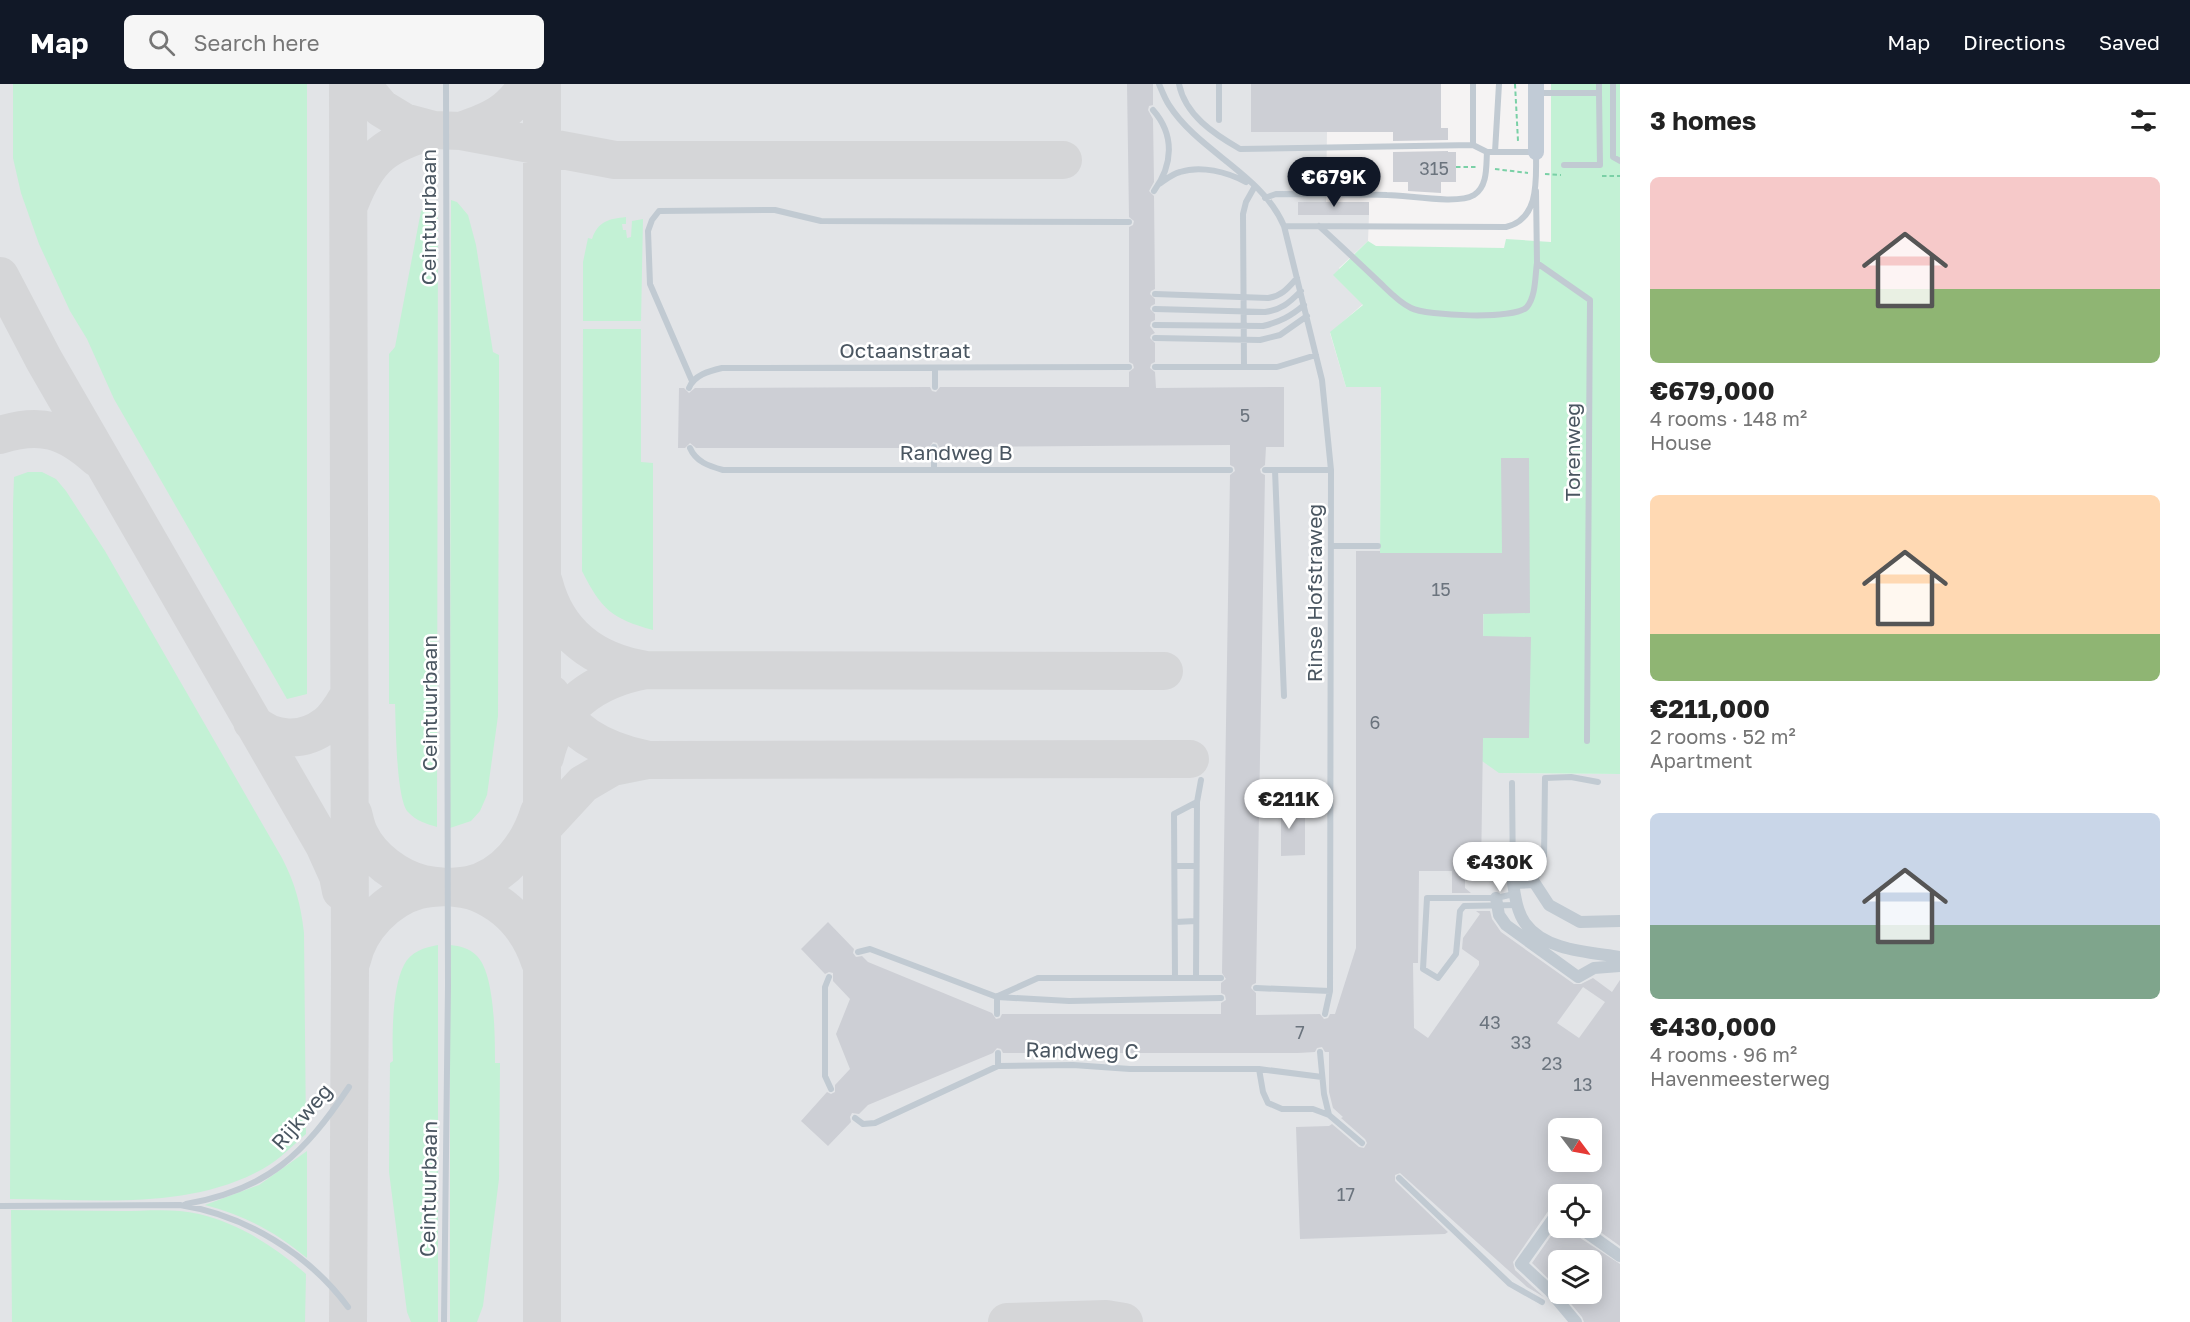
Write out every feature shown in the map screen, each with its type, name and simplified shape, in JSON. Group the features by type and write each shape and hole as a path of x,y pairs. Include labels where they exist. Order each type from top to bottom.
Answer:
{"street":[{"path":"1536,88 1536,152"},
{"path":"1620,921 1580,922 1549,905 1534,882 1515,894 1525,923 1541,937 1567,949 1620,957"},
{"path":"1497,902 1499,915 1506,925 1578,977 1594,968 1620,966"},
{"path":"1548,1226 1521,1264 1549,1290 1576,1322"},
{"path":"1595,1238 1620,1256"}],"lane":[{"name":"Ceintuurbaan","path":"444,1322 448,986 446,84"},
{"name":"Rinse Hofstraweg","path":"1159,84 1168,105 1180,118 1198,137 1255,186 1280,215 1322,380 1331,470 1333,546 1330,991 1325,1014"},
{"path":"1179,84 1186,103 1199,121 1219,137 1240,149 1473,145 1486,152 1536,152 1537,263 1533,295 1527,307 1518,313 1505,316 1428,313 1412,308 1397,298 1319,226"},
{"path":"1218,84 1219,120"},
{"path":"1473,84 1473,145"},
{"path":"1495,152 1499,84"},
{"path":"1564,165 1600,165 1599,84"},
{"path":"1615,85 1613,157 1620,161"},
{"path":"1536,88 1599,93"},
{"name":"Rinse Hofstraweg","path":"1153,110 1169,136 1170,157 1154,191"},
{"path":"1265,198 1276,194 1390,195 1417,199 1461,198 1474,195 1482,186 1486,175 1486,152"},
{"name":"Rinse Hofstraweg","path":"1159,184 1178,172 1197,169 1232,175 1255,186"},
{"path":"1244,367 1243,214 1246,202 1255,186"},
{"path":"1284,226 1506,227 1514,225 1523,218 1530,208 1536,191"},
{"name":"Octaanstraat","path":"1129,222 821,221 775,210 659,211 648,231 650,284 653,297 691,385 707,372 722,368 1129,367"},
{"name":"Torenweg","path":"1537,263 1590,300 1587,741"},
{"path":"1155,294 1277,297 1285,292 1297,278"},
{"path":"1155,309 1244,312 1277,310 1288,304 1301,291"},
{"path":"1155,325 1244,326 1277,323 1291,316 1304,304"},
{"path":"1155,338 1260,340 1280,335 1307,316"},
{"path":"1155,367 1277,368 1316,355"},
{"path":"935,368 935,387"},
{"path":"934,447 934,469"},
{"name":"Randweg B","path":"690,448 705,465 723,470 1230,470"},
{"path":"1265,470 1331,470"},
{"path":"1275,470 1284,696"},
{"path":"1333,546 1378,546"},
{"path":"1534,882 1544,860 1545,778 1571,777 1598,782"},
{"path":"1196,978 1197,802 1201,780"},
{"path":"1512,783 1515,894"},
{"path":"1175,978 1174,814 1197,802"},
{"path":"1175,866 1196,866"},
{"path":"1515,894 1497,902 1427,898 1423,969 1438,978 1456,954 1460,911 1464,906 1497,902 1515,894"},
{"path":"1175,922 1196,921"},
{"path":"858,952 870,949 997,997 1069,1001 1221,998"},
{"path":"829,977 825,987 825,1076 831,1089"},
{"path":"997,997 1038,978 1221,978"},
{"path":"1256,988 1330,991"},
{"path":"997,997 997,1014"},
{"path":"1320,1052 1329,1115"},
{"path":"998,1053 998,1066"},
{"name":"Randweg C","path":"855,1118 863,1124 875,1123 998,1066 1073,1065 1130,1069 1259,1069 1322,1077"},
{"path":"1259,1069 1263,1092 1268,1102 1282,1109 1313,1109 1329,1115 1362,1143"},
{"name":"Rijkweg","path":"180,1205 239,1190 279,1168 300,1151 315,1134 350,1087"},
{"path":"1399,1178 1510,1284 1542,1302"},
{"name":"Rijkweg","path":"0,1206 180,1205 194,1207 229,1218 272,1239 316,1272 348,1307"}],"path":[{"path":"1515,84 1517,172"}],"shaded area":[{"path":"0,84 1252,84 1251,132 1327,132 1326,202 1299,202 1298,215 1369,215 1368,241 1339,268 1363,304 1330,333 1346,387 1381,387 1380,553 1484,553 1499,773 1620,774 1620,1322 0,1322"}],"green space":[{"path":"13,84 307,84 307,694 287,699 114,399 87,339 70,311 39,244 21,193 13,158"},
{"path":"1551,84 1620,84 1620,774 1499,773 1482,761 1484,554 1380,553 1381,387 1346,387 1330,332 1363,305 1333,275 1368,241 1376,246 1504,248 1506,239 1551,242"},
{"path":"451,200 457,202 468,215 476,245 493,352 499,355 499,393 498,716 487,795 480,811 471,821 450,828"},
{"path":"438,201 437,827 414,818 404,804 397,761 395,704 389,704 389,354 395,347 421,211"},
{"path":"626,217 626,224 622,224 627,238 631,237 632,221 643,219 641,321 583,321 583,262 588,238 592,239 597,228 605,222"},
{"path":"583,329 641,329 641,462 653,463 653,630 627,621 609,611 595,595 582,571"},
{"path":"28,472 42,472 56,479 105,551 282,858 294,885 299,904 304,933 306,1134 269,1165 255,1173 227,1185 197,1193 104,1201 10,1199 13,504 14,477"},
{"path":"438,945 438,1322 411,1322 407,1312 389,1172 390,1063 393,1061 397,986 404,965 418,951"},
{"path":"450,945 471,951 483,965 493,1007 495,1063 500,1063 499,1179 483,1306 477,1322 450,1322"},
{"path":"307,1151 307,1258 259,1225 205,1205 259,1185"},
{"path":"11,1210 160,1210 180,1211 214,1218 256,1237 282,1254 306,1274 305,1322 12,1322"}],"building":[{"path":"1127,84 1153,84 1153,105 1149,106 1148,110 1153,119 1154,182 1149,191 1154,196 1155,289 1150,294 1155,299 1155,304 1150,309 1155,314 1155,320 1150,326 1155,333 1150,338 1155,343 1155,362 1150,368 1155,372 1156,388 1284,387 1284,447 1266,447 1265,465 1260,469 1265,475 1256,983 1251,988 1256,993 1256,1015 1320,1014 1324,1019 1330,1014 1335,1014 1356,948 1356,551 1502,553 1501,458 1529,458 1530,613 1483,614 1483,636 1531,637 1529,738 1483,738 1481,871 1465,871 1465,888 1471,893 1452,893 1452,871 1419,871 1418,963 1413,963 1414,1028 1428,1038 1479,965 1479,961 1462,949 1463,938 1480,914 1476,911 1490,911 1492,919 1501,932 1574,984 1581,984 1593,978 1612,992 1620,980 1620,1246 1602,1233 1602,1184 1548,1184 1548,1211 1513,1262 1515,1270 1544,1297 1527,1287 1400,1173 1395,1175 1395,1181 1448,1232 1445,1234 1300,1239 1296,1127 1332,1124 1359,1147 1364,1148 1367,1143 1333,1108 1329,1092 1329,1052 1325,1052 1322,1047 1317,1048 1315,1052 1298,1053 1003,1053 997,1048 993,1053 868,1105 859,1114 852,1113 851,1122 828,1146 801,1121 827,1092 831,1094 835,1092 835,1085 850,1069 836,1034 850,999 833,981 833,973 825,974 801,949 828,922 854,949 853,953 856,957 862,956 868,962 992,1013 996,1019 1002,1014 1221,1014 1221,1003 1226,1000 1225,995 1221,993 1221,983 1226,979 1222,973 1230,475 1235,471 1230,465 1230,445 939,447 933,442 929,448 696,448 690,443 685,448 678,448 679,388 684,388 689,393 695,388 930,387 936,392 940,387 1129,387 1129,372 1134,368 1129,362 1129,227 1134,221 1129,217","holes":["1583,987 1605,1002 1579,1038 1557,1023"]},
{"path":"1251,84 1441,84 1441,128 1448,128 1448,140 1393,141 1393,132 1251,132"},
{"path":"1393,152 1456,152 1456,182 1441,182 1441,193 1408,191 1408,182 1393,182"},
{"path":"1298,202 1369,202 1369,215 1298,215"},
{"path":"1305,787 1305,855 1281,856 1281,788"},
{"path":"1550,1238 1580,1238 1599,1250 1548,1250 1548,1278 1532,1263"},
{"path":"1602,1252 1620,1264 1620,1322 1584,1322 1571,1304 1602,1304"}],"taxiway":[{"path":"348,84 350,969 348,1322"},
{"path":"361,84 381,108 404,122 434,130 461,131 615,160 1063,160"},
{"path":"461,131 482,123 507,109 528,84"},
{"path":"542,84 542,1322"},
{"path":"350,203 364,174 381,154 403,141 434,130"},
{"path":"0,276 44,360 324,845 338,876 341,891"},
{"path":"0,435 28,429 52,431 75,441 97,458"},
{"path":"544,583 558,617 581,643 610,660 646,670 1164,671"},
{"path":"545,757 559,723 581,697 611,680 646,670"},
{"path":"551,694 558,708 578,730 616,751 645,759"},
{"path":"252,722 278,736 308,735 330,722 349,695"},
{"path":"533,838 583,784 612,767 647,760 1190,759"},
{"path":"352,960 368,926 376,916 396,900 419,890 469,885 494,875 514,858 522,847 539,812"},
{"path":"353,813 365,843 386,866 404,877 423,884 465,889 489,898 509,912 517,921 530,940 540,962"},
{"path":"1007,1322 1106,1319 1124,1322"}]}
